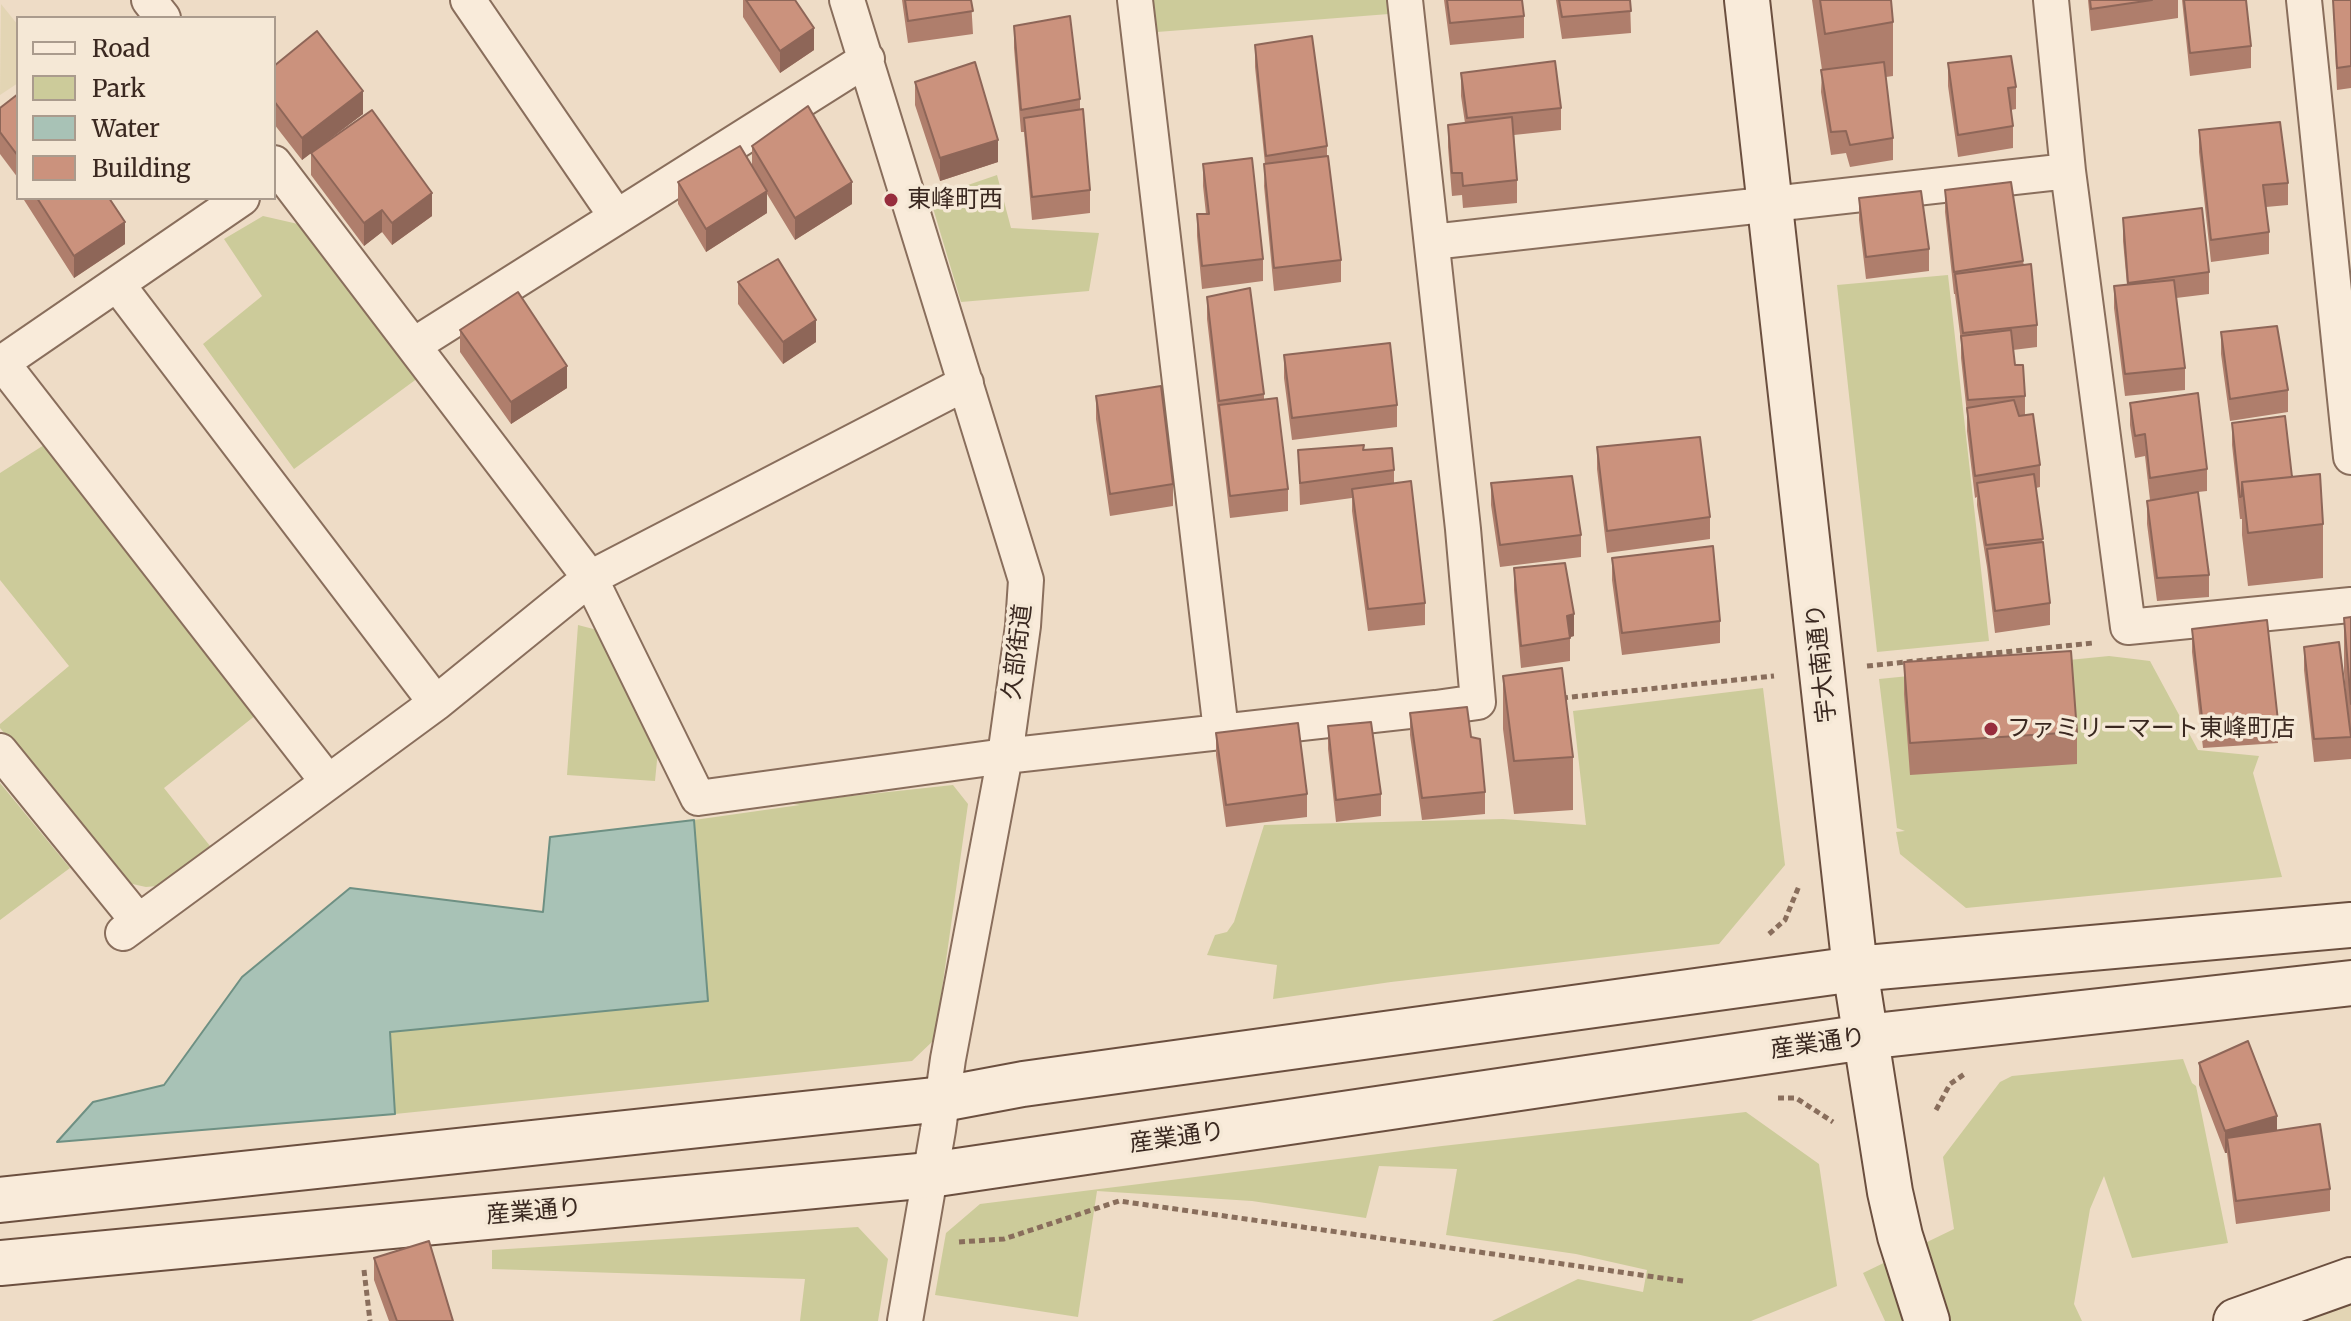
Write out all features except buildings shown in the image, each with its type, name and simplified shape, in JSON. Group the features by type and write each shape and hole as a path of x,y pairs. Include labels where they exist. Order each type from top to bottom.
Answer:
{"street":[{"path":"149,0 161,16"},
{"path":"468,0 616,216"},
{"name":"久部街道","path":"847,0 1026,580 1023,626 1005,756 948,1059 905,1321"},
{"path":"1135,0 1221,731"},
{"path":"276,170 414,345 590,578 698,798 1005,756 1478,702 1463,529 1405,0"},
{"name":"宇大南通り","path":"1747,0 1855,969 1890,1192 1900,1236 1927,1321"},
{"path":"2051,0 2068,171 2128,627 2351,605"},
{"path":"2304,0 2351,457"},
{"path":"414,345 867,59"},
{"path":"1432,242 2068,171"},
{"path":"239,200 1,364 328,782"},
{"path":"117,284 436,703"},
{"path":"0,751 131,927 436,703 590,578 966,383"},
{"path":"0,1200 943,1099 1023,1084 1855,969 2351,925"},
{"name":"産業通り","path":"0,1263 930,1175 1865,1037 2351,983"},
{"path":"2236,1321 2351,1280"}],"path":[{"path":"1867,666 2107,642 2128,627"},
{"path":"1549,699 1774,676"},
{"path":"918,1245 1004,1239 1119,1201 1683,1281"},
{"path":"364,1268 370,1321"}],"shaded area":[{"path":"1,4 16,23 16,84 0,95"},
{"path":"2351,1301 2351,1321 2295,1321"}],"green space":[{"path":"1153,0 1388,0 1389,14 1157,32"},
{"path":"997,175 1011,228 1099,233 1089,291 961,302 930,198"},
{"path":"263,216 298,224 418,378 294,469 203,344 262,296 224,239"},
{"path":"1948,275 1989,641 1877,652 1837,285"},
{"path":"44,445 256,715 164,788 210,846 157,886 128,883 0,728 0,724 69,666 0,580 0,473"},
{"path":"578,625 601,631 659,740 655,781 567,775"},
{"path":"2109,656 2150,661 2198,750 2259,756 2253,773 2282,877 1966,908 1900,854 1896,832 1905,831 1897,828 1879,679"},
{"path":"1763,688 1785,865 1719,944 1391,982 1273,999 1277,965 1207,955 1215,935 1227,932 1234,922 1264,825 1503,819 1586,825 1573,711"},
{"path":"0,783 70,868 0,920"},
{"path":"953,785 968,804 935,1039 912,1061 395,1114 390,1032 708,1001 694,820 800,805 787,803"},
{"path":"2183,1059 2196,1086 2228,1243 2132,1258 2104,1176 2090,1209 2074,1304 2082,1321 1885,1321 1863,1273 1954,1229 1943,1157 2000,1082 2012,1076"},
{"path":"1746,1112 1819,1164 1837,1286 1751,1321 1492,1321 1578,1279 1643,1292 1647,1270 1576,1254 1446,1235 1457,1169 1379,1166 1366,1218 1252,1201 1097,1191 1078,1317 935,1295 946,1233 980,1204 1442,1146"},
{"path":"858,1227 888,1259 878,1321 800,1321 805,1279 492,1269 492,1250"}],"water":[{"path":"694,820 708,1001 390,1032 395,1114 57,1142 93,1102 164,1085 242,977 350,888 543,912 550,837"}],"place":[{"name":"東峰町西","path":"891,200"},
{"name":"ファミリーマート東峰町店","path":"1991,729"}]}
